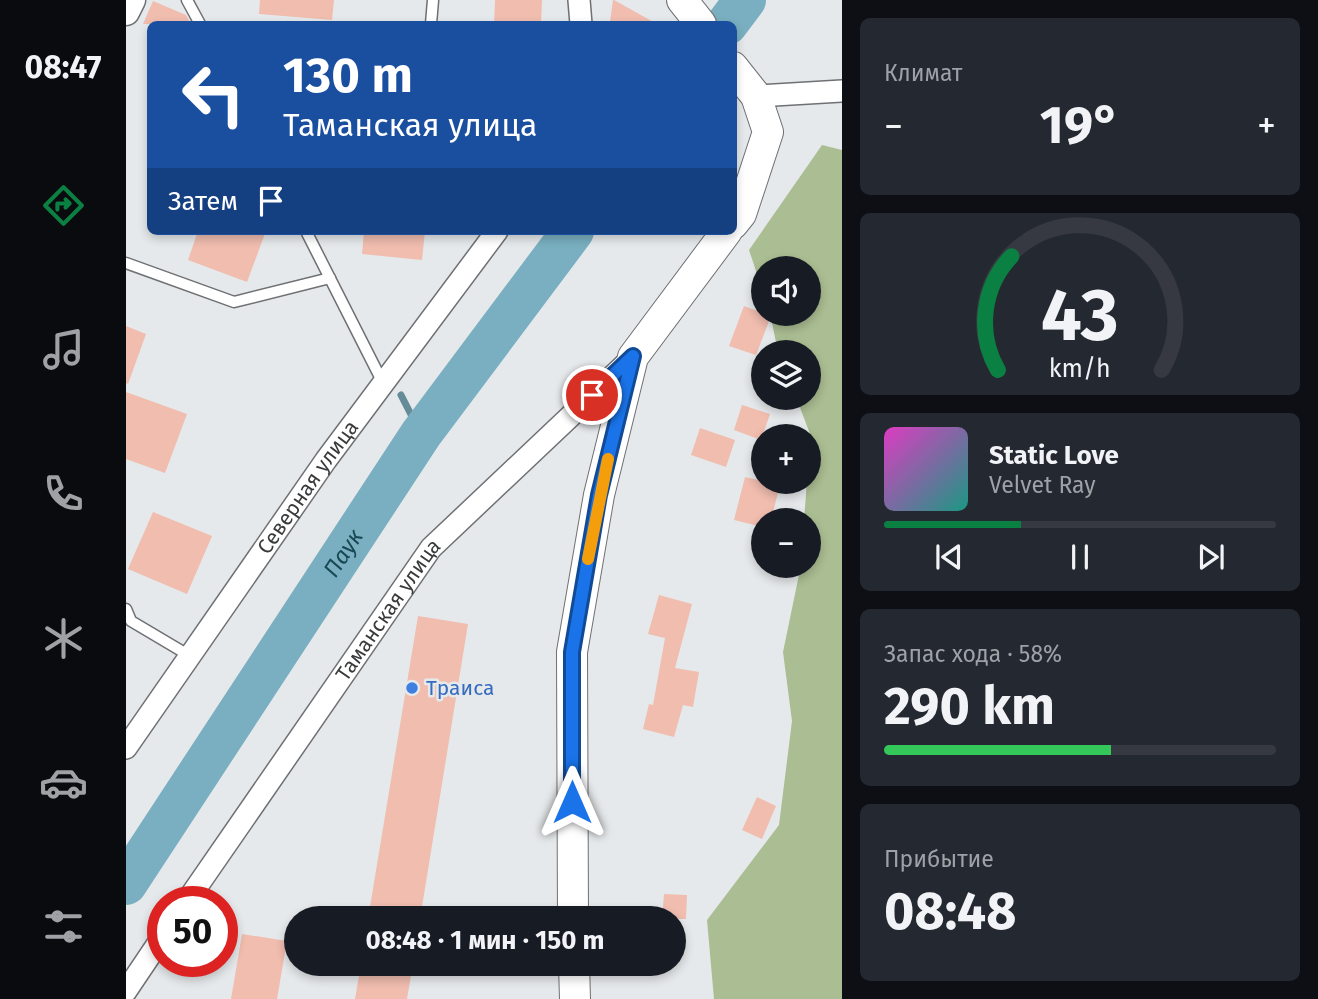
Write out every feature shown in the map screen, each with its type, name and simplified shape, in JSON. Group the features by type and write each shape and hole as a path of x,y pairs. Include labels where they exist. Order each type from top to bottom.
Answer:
{"main road":[{"path":"682,0 699,21"},
{"path":"737,72 756,96 768,132 737,219"},
{"path":"573,906 572,652 599,495 633,356 724,235"},
{"path":"574,976 575,999"}],"street":[{"path":"126,12 132,0"},
{"path":"579,0 581,21"},
{"path":"756,96 842,91"},
{"name":"Северная улица","path":"126,748 326,460 494,235"},
{"name":"Таманская улица","path":"197,886 431,548 633,356"},
{"path":"126,991 147,960"}],"lane":[{"path":"187,0 198,21"},
{"path":"431,21 433,0"},
{"path":"308,235 383,383"},
{"path":"126,263 234,302 330,278"},
{"path":"126,610 131,621 190,656"}],"green space":[{"path":"822,145 842,150 842,999 714,999 707,920 779,825 792,721 783,652 798,578 821,578 821,508 805,508 806,494 821,494 821,424 806,424 801,410 821,410 821,340 776,340 773,326 821,326 821,256 751,256 749,250"}],"building":[{"path":"260,0 334,0 332,20 259,14"},
{"path":"495,0 542,0 541,21 494,21"},
{"path":"614,0 652,21 610,21"},
{"path":"153,1 186,15 189,21 147,21 147,24 143,24"},
{"path":"197,235 265,235 247,282 188,260"},
{"path":"364,235 425,235 422,260 362,254"},
{"path":"744,306 751,309 751,326 767,326 762,340 751,340 751,353 729,346"},
{"path":"126,326 146,334 128,384 126,383"},
{"path":"126,392 187,414 165,473 126,459"},
{"path":"742,405 770,414 767,424 751,424 751,436 734,430"},
{"path":"700,428 735,440 726,467 691,455"},
{"path":"745,477 751,478 751,494 778,494 774,508 751,508 751,524 734,520"},
{"path":"153,512 212,536 187,594 128,569"},
{"path":"659,595 692,604 675,668 699,672 693,707 683,705 674,737 643,729 649,704 653,705 665,638 648,634"},
{"path":"418,616 468,624 422,906 370,906"},
{"path":"757,797 776,806 762,839 742,830"},
{"path":"664,894 687,895 686,919 686,906 663,906"},
{"path":"242,934 284,941 284,958 277,999 231,999 235,977 238,977"},
{"path":"359,976 411,976 407,999 355,999"}],"waterway":[{"name":"Паук","path":"729,21 745,0"},
{"name":"Паук","path":"126,884 421,434 570,235"},
{"path":"401,395 421,434"}],"slow traffic":[{"path":"588,559 608,459"}],"place":[{"name":"Траиса","path":"412,688"}],"route":[{"path":"572,802 572,652 599,495 633,356 592,395"}]}
